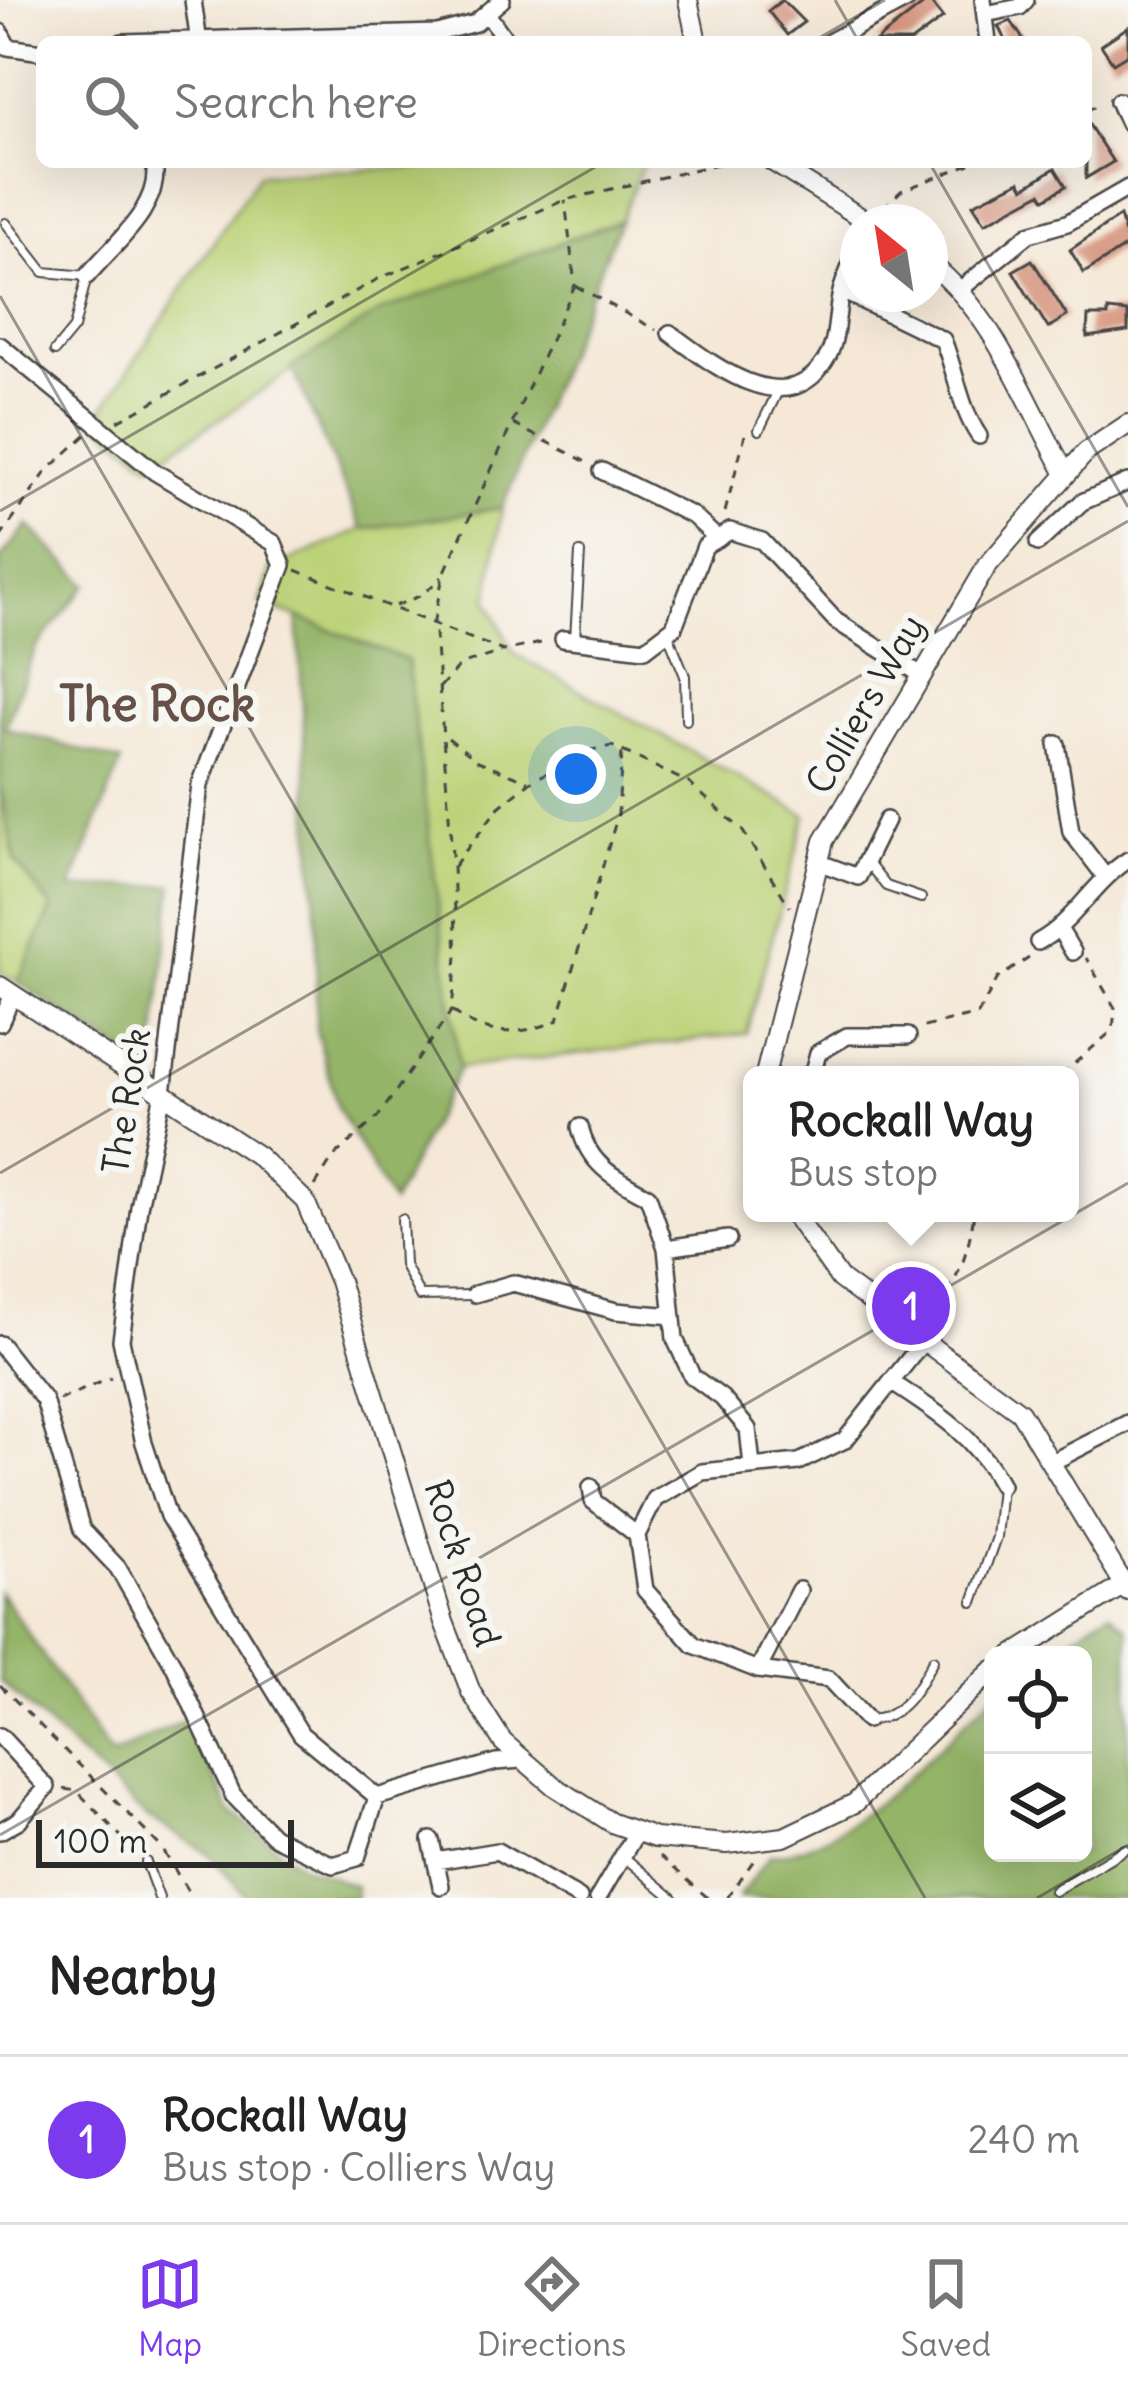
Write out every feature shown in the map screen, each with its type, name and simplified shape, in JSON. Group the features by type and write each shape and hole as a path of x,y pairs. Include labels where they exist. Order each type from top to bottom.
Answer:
{"street":[{"path":"193,0 198,36"},
{"path":"390,36 437,33 488,15 502,0"},
{"path":"688,0 696,36"},
{"path":"840,36 907,0"},
{"path":"984,7 1021,7 1026,0"},
{"path":"488,15 503,36"},
{"path":"0,34 8,46 36,51"},
{"path":"1118,101 1128,123"},
{"path":"87,275 145,209 158,179 155,168"},
{"path":"782,168 840,204"},
{"path":"962,288 1029,234 1067,223 1128,188"},
{"path":"948,277 985,320 1066,473"},
{"path":"670,333 732,379 778,390 807,381 830,354 840,302"},
{"path":"885,312 943,340 961,382 966,417 979,436"},
{"path":"0,345 98,430 155,472 274,543 283,565"},
{"name":"Colliers Way","path":"767,1066 801,915 824,841 987,566 1066,473 1128,424"},
{"path":"602,471 724,535 762,542 836,621 920,674"},
{"path":"1038,543 1082,502 1128,482"},
{"path":"569,640 645,649 674,627 705,546 724,535"},
{"name":"The Rock","path":"283,565 200,785 163,1093 123,1317 126,1374 168,1516 301,1734 376,1798"},
{"path":"1057,744 1072,832 1104,875"},
{"path":"818,862 858,877 886,820"},
{"path":"1038,942 1060,930 1104,875 1128,860"},
{"path":"1060,930 1073,952"},
{"path":"0,1023 7,990"},
{"name":"Rock Road","path":"7,990 266,1162 305,1201 368,1366 449,1636 481,1710 521,1760 591,1811 636,1833 706,1845 769,1839 817,1824 855,1803 984,1679"},
{"path":"814,1066 818,1053 847,1036 908,1036"},
{"path":"580,1127 584,1147 607,1174 648,1196 666,1247 675,1339 692,1376 722,1398 748,1430 752,1466"},
{"path":"800,1222 840,1279 1020,1412 1054,1461 1126,1588 1029,1646"},
{"path":"666,1247 728,1239"},
{"path":"475,1294 513,1283 616,1311 673,1316"},
{"path":"867,1720 829,1679 758,1670 694,1645 645,1590 637,1534 655,1499 702,1472 799,1462 845,1440 891,1382 919,1333"},
{"path":"0,1344 34,1382 46,1406 82,1530 118,1568 174,1666 233,1795 273,1836 333,1865 357,1858 376,1798 496,1762 521,1760"},
{"path":"891,1382 961,1429 986,1456 1001,1485"},
{"path":"1054,1461 1128,1423"},
{"path":"591,1487 593,1501 637,1534"},
{"path":"758,1670 800,1590"},
{"path":"0,1736 47,1787 20,1820 0,1831"},
{"path":"598,1898 636,1833"},
{"path":"431,1840 442,1886"},
{"path":"436,1862 497,1851 580,1898"}],"lane":[{"path":"6,223 44,272 87,275 74,328 55,351"},
{"path":"759,430 778,390"},
{"path":"569,640 580,553"},
{"path":"667,633 685,676 686,720"},
{"path":"866,860 886,886 921,898"},
{"path":"402,1219 404,1264 420,1296 475,1294"},
{"path":"973,1602 996,1538 1001,1485"},
{"path":"867,1720 887,1719 905,1703 933,1660"},
{"path":"1054,1891 1125,1849"},
{"path":"623,1856 673,1898"},
{"path":"146,1862 160,1898"}],"path":[{"path":"0,538 46,472 98,430 160,401 322,307 565,200 701,168"},
{"path":"887,204 901,190 960,168"},
{"path":"305,1201 334,1156 378,1117 452,1010 457,956 453,867 434,620 443,576 575,286 565,200"},
{"path":"575,286 653,330 670,333"},
{"path":"512,423 602,471"},
{"path":"724,535 723,508 748,426"},
{"path":"283,565 434,620 503,651"},
{"path":"395,606 422,595 443,576"},
{"path":"440,687 460,664 569,640"},
{"path":"445,736 478,761 530,782"},
{"path":"453,867 499,807 530,782 592,750 612,746 689,783 742,830 783,903 801,915"},
{"path":"452,1010 470,1025 523,1035 558,1020 618,814 622,751"},
{"path":"908,1036 937,1021 979,1014 998,978 1036,954 1038,942"},
{"path":"1071,1066 1113,1030 1115,1007 1082,951 1073,952"},
{"path":"919,1333 969,1253 973,1222"},
{"path":"46,1406 126,1374"},
{"path":"0,1685 160,1847 192,1898"},
{"path":"47,1787 77,1790 146,1862"},
{"path":"636,1833 708,1898"},
{"path":"727,1898 769,1839"}],"green space":[{"path":"642,168 620,220 382,311 151,464 95,421 259,174"},
{"path":"620,220 502,508 362,529 292,367 382,311"},
{"path":"502,508 488,600 514,654 806,815 746,1034 459,1068 407,660 261,603 271,569 362,529"},
{"path":"28,525 87,584 35,649 5,728 121,762 71,889 173,885 152,1072 18,982 52,908 15,861 0,786 0,559"},
{"path":"297,617 407,660 459,1068 392,1203 338,1109 316,1029 317,924"},
{"path":"0,786 15,861 52,908 18,982 0,972"},
{"path":"0,1592 111,1756 189,1718 230,1811 299,1865 355,1886 355,1898 247,1898 209,1854 146,1816 0,1681"},
{"path":"1110,1612 1128,1629 1128,1898 738,1898 770,1855 801,1848 861,1816 984,1704 984,1862 1092,1862 1092,1646 1059,1646"}],"building":[{"path":"782,0 804,22 787,35 768,11"},
{"path":"929,0 943,18 919,36 883,36"},
{"path":"1011,21 1021,36 1003,36 998,26"},
{"path":"1128,27 1128,54 1113,63 1101,45"},
{"path":"1092,129 1113,162 1086,178 1086,168 1092,168"},
{"path":"1055,168 1066,186 1045,199 1041,193 985,223 973,204 1020,181 1024,188"},
{"path":"1120,216 1128,245 1084,273 1070,250"},
{"path":"1032,260 1067,316 1048,328 1013,271"},
{"path":"1108,310 1128,312 1128,331 1087,337 1088,316 1108,316"}],"place":[{"name":"Rockall Way","path":"911,1306"}],"district":[{"name":"The Rock","path":"157,704"}]}
